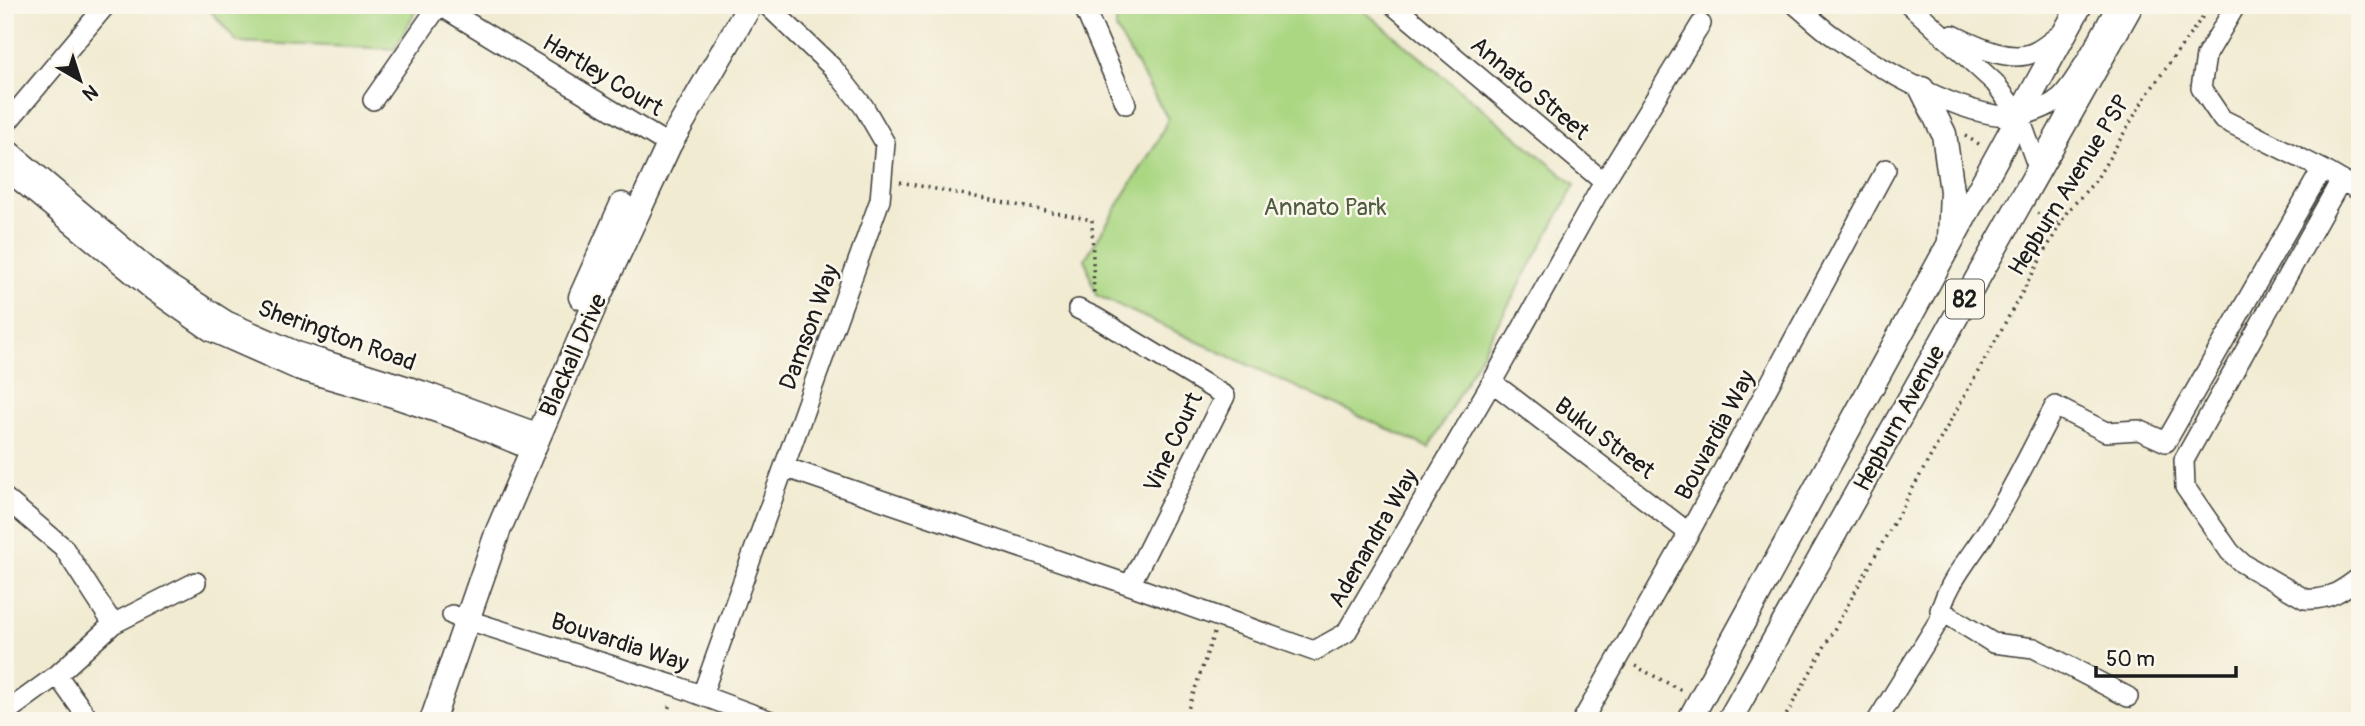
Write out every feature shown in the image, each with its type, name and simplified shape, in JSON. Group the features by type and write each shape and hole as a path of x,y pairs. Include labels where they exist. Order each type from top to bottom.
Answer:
{"main road":[{"name":"Blackall Drive","path":"415,721 498,531 528,439 662,140 731,5"},
{"name":"Blackall Drive","path":"662,140 750,5"},
{"name":"Hepburn Avenue","path":"1694,711 2080,5"},
{"name":"Hepburn Avenue","path":"1729,721 2131,5"},
{"path":"1922,89 1944,134 1952,191 1950,243"},
{"name":"Blackall Drive","path":"432,721 459,617"},
{"path":"1742,721 1755,674"}],"street":[{"path":"5,125 106,5"},
{"name":"Hartley Court","path":"373,100 439,5 662,140"},
{"name":"Damson Way","path":"702,695 880,200 883,179 885,143 864,107 833,68 767,5"},
{"path":"1087,5 1086,12 1126,104"},
{"name":"Annato Street","path":"1393,5 1604,182"},
{"path":"1796,5 1833,36 1922,89 1979,113 2019,116 2061,97 2116,5"},
{"path":"1910,5 1995,83 2019,116 2038,167"},
{"path":"2236,5 2206,56 2201,89 2222,119 2360,191"},
{"name":"Adenandra Way","path":"784,467 1130,584 1314,651 1346,633 1604,182 1701,24"},
{"path":"1937,27 1976,46 2008,56 2033,53 2067,28"},
{"name":"Sherington Road","path":"5,147 164,281 227,321 298,352 423,391 528,439"},
{"name":"Sherington Road","path":"5,169 153,291 210,331 298,370 528,439"},
{"name":"Bouvardia Way","path":"1582,721 1689,533 1886,169"},
{"path":"1877,721 1940,619 1940,610 1963,565 1986,534 2055,406 2106,432 2139,430 2166,442 2322,169"},
{"path":"2341,180 2184,460 2185,487 2230,552 2242,563 2305,599 2315,600 2337,594 2360,577"},
{"name":"Vine Court","path":"1086,313 1225,396 1130,584"},
{"name":"Buku Street","path":"1492,382 1689,533"},
{"path":"5,498 62,547 113,624"},
{"path":"5,713 57,675 113,624 196,582"},
{"path":"1940,610 1993,643 2034,648 2128,697"},
{"name":"Bouvardia Way","path":"459,617 702,695 771,721"},
{"path":"57,675 90,721"}],"path":[{"name":"Hepburn Avenue PSP","path":"1783,721 2067,212 2096,180 2146,96 2211,5"},
{"path":"883,179 1092,220 1086,313"},
{"path":"1184,721 1219,618"},
{"path":"1619,657 1694,711"}],"green space":[{"path":"206,5 419,5 395,49 237,42"},
{"name":"Annato Park","path":"1116,5 1357,5 1575,185 1429,448 1096,295 1085,259 1157,142 1168,119 1116,29"}]}
